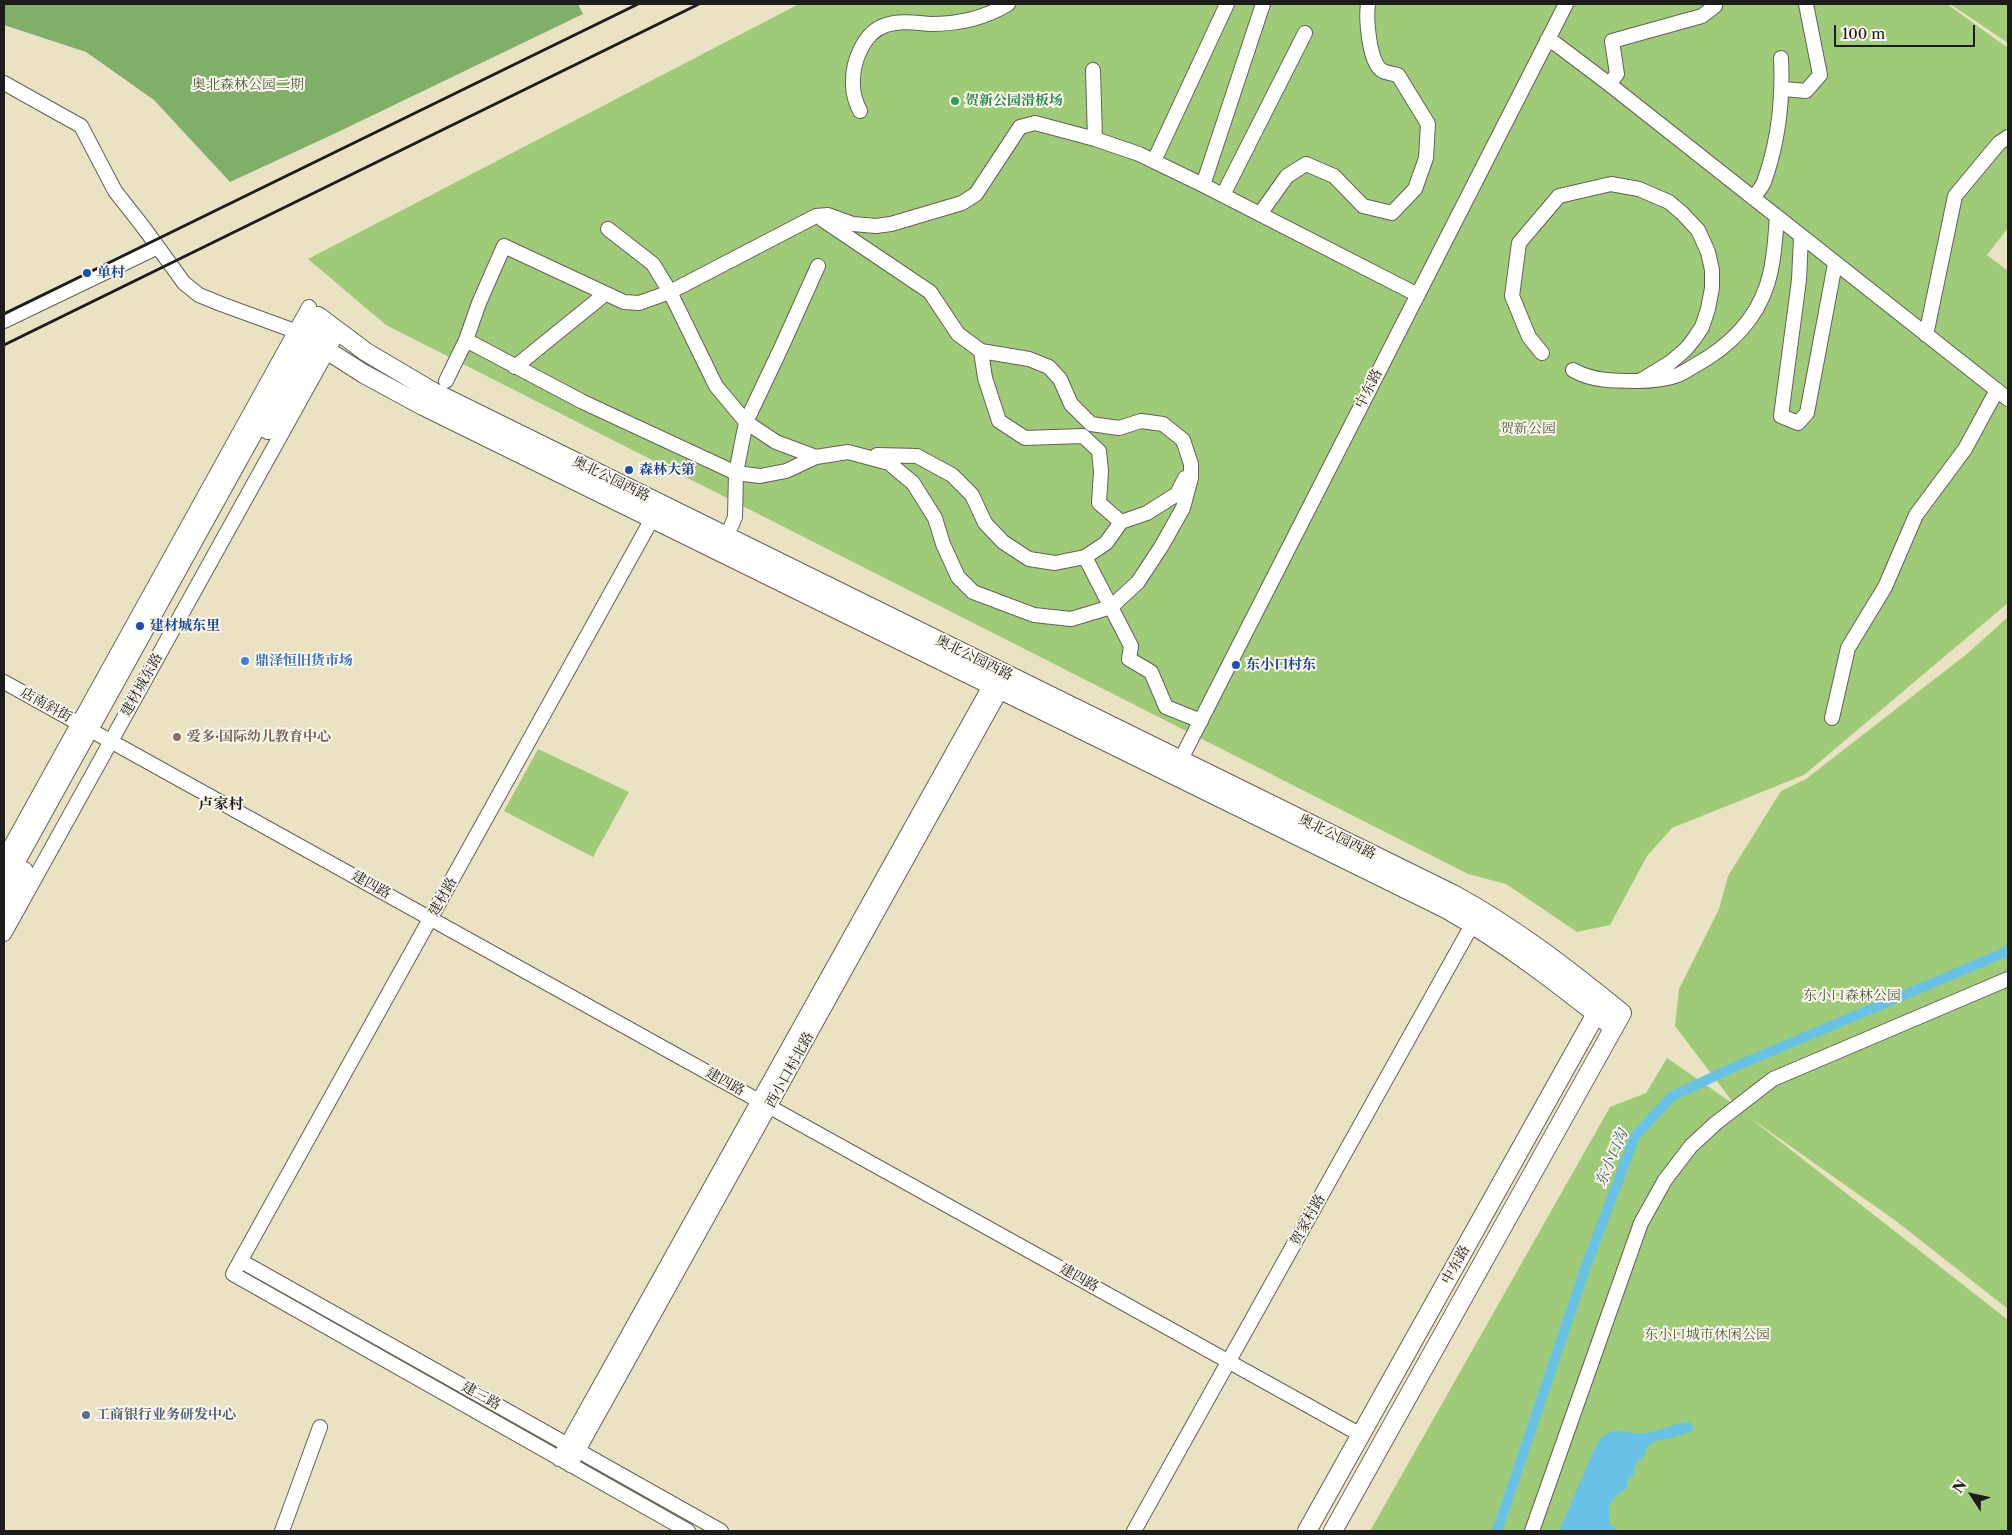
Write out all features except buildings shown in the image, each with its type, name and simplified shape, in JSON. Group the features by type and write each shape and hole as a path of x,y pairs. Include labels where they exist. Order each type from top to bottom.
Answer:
{"main road":[{"name":"奥北公园西路","path":"316,329 364,374 415,402 652,518 1000,680 1177,767 1411,891 1477,917 1550,956 1600,1006 1618,1020"},
{"name":"奥北公园西路","path":"316,329 382,362 432,391 727,536 1000,680"},
{"name":"建材城东路","path":"4,908 94,732 316,329"},
{"name":"建材城东路","path":"4,883 94,732"},
{"name":"中东路","path":"1307,1531 1600,1006"},
{"name":"中东路","path":"1333,1531 1618,1020"}],"street":[{"path":"860,111 852,87 854,70 859,52 869,36 883,26 899,22 951,23 984,17 1008,4"},
{"path":"1154,161 1227,4"},
{"path":"1203,185 1263,4"},
{"path":"1260,214 1287,176 1306,164 1334,176 1363,206 1392,213 1415,189 1426,158 1428,124 1398,75 1382,71 1376,64 1367,31 1366,14 1368,4"},
{"name":"中东路","path":"1177,767 1566,4"},
{"path":"1609,84 1617,74 1612,41 1702,16 1715,4"},
{"path":"1782,89 1806,91 1820,75 1806,4"},
{"path":"1222,195 1305,34"},
{"path":"1547,40 1556,44 1609,84 2008,399"},
{"path":"1753,198 1764,183 1774,142 1782,89 1781,58"},
{"path":"1093,70 1095,139"},
{"path":"4,83 81,126 115,192 184,283 199,295 282,326 316,329"},
{"path":"446,380 466,340 504,246 605,294 624,302 639,304 670,292 816,216 828,215 853,224 876,226 891,224 962,203 976,194 1020,127 1036,123 1095,139 1139,154 1418,295"},
{"path":"1926,334 1956,196 1999,143 2008,138"},
{"path":"1542,353 1529,337 1512,296 1519,243 1560,196 1611,184 1639,189 1669,202 1682,212 1698,230 1708,252 1712,270 1712,288 1702,327 1686,349 1671,362 1640,381"},
{"path":"816,216 843,232 930,292 958,334 981,351 1029,359 1049,366 1060,379 1071,404 1091,424 1119,428 1141,422 1163,424 1182,440 1191,464 1191,478 1183,508 1138,582 1110,606 1071,619 1034,615 973,592 958,577 943,544 935,518 913,483 889,463 848,452"},
{"path":"1573,370 1612,381 1640,381 1678,375 1720,350 1740,331 1757,308 1767,286 1775,255 1777,217"},
{"path":"608,230 653,264 670,292 716,386 746,422 776,442 816,458"},
{"path":"1801,237 1799,280 1781,416 1798,423 1808,413 1835,264"},
{"path":"4,321 158,247"},
{"path":"727,536 735,517 736,473 746,422 818,266"},
{"path":"515,367 605,294"},
{"name":"建材城东路","path":"4,934 94,732 316,329"},
{"path":"466,340 583,402 736,473 760,476 786,472 816,458 848,452 887,456 918,456 952,474 972,495 985,523 1003,542 1029,559 1055,563 1085,557 1106,543 1121,522 1146,513 1176,494 1191,464"},
{"path":"981,351 985,378 999,421 1025,438 1083,436 1099,451 1101,471 1099,502 1121,522"},
{"path":"1832,718 1848,648 1885,587 1916,515 1965,448 1997,390"},
{"name":"建材路","path":"233,1274 652,518"},
{"path":"1085,557 1131,646 1129,660 1151,672 1166,707 1201,721"},
{"name":"西小口村北路","path":"565,1462 1000,680"},
{"name":"店南斜街","path":"4,682 94,732"},
{"name":"建材城东路","path":"4,858 94,732"},
{"name":"建四路","path":"94,732 1361,1435"},
{"name":"贺家村路","path":"1134,1531 1477,917"},
{"path":"1532,1531 1641,1223 1665,1180 1691,1146 1716,1123 1773,1079 2008,979"},
{"name":"建三路","path":"241,1261 721,1531"},
{"name":"建三路","path":"233,1274 688,1531"},
{"path":"282,1531 320,1427"}],"green space":[{"name":"奥北森林公园二期","path":"4,4 578,4 583,14 230,182 154,100 86,52 4,25"},
{"name":"贺新公园","path":"799,4 1947,4 2008,48 2008,228 1987,255 2008,271 2008,603 1804,775 1672,828 1647,856 1610,925 1577,932 1506,884 1468,874 386,325 308,259"},
{"path":"1950,4 2008,4 2008,43"},
{"path":"2008,617 2008,1309 1896,1221 1749,1117 2008,1320 2008,1531 1370,1531 1610,1107 1646,1093 1667,1058 1735,1105 1675,1026 1679,989 1719,909 1728,876 1781,791 1806,779 1968,653"},
{"path":"538,749 629,792 593,857 504,811"}],"water":[{"path":"1687,1422 1692,1423 1693,1431 1655,1441 1647,1447 1645,1455 1637,1462 1632,1478 1628,1479 1627,1488 1613,1499 1610,1507 1610,1525 1618,1531 1559,1531 1594,1450 1604,1436 1615,1431 1645,1433"}],"waterway":[{"name":"东小口沟","path":"1497,1531 1585,1269 1635,1136 1672,1096 1741,1064 2008,951"}],"railway":[{"path":"4,314 638,4"},
{"path":"4,345 699,4"}],"place":[{"name":"贺新公园滑板场","path":"955,101"},
{"name":"单村","path":"87,273"},
{"name":"森林大第","path":"629,470"},
{"name":"建材城东里","path":"140,626"},
{"name":"鼎泽恒旧货市场","path":"245,661"},
{"name":"东小口村东","path":"1236,665"},
{"name":"爱多·国际幼儿教育中心","path":"177,737"},
{"name":"工商银行业务研发中心","path":"86,1415"}],"district":[{"name":"卢家村","path":"221,805"}],"park label":[{"name":"东小口森林公园","path":"1852,996"},
{"name":"东小口城市休闲公园","path":"1707,1335"}]}
